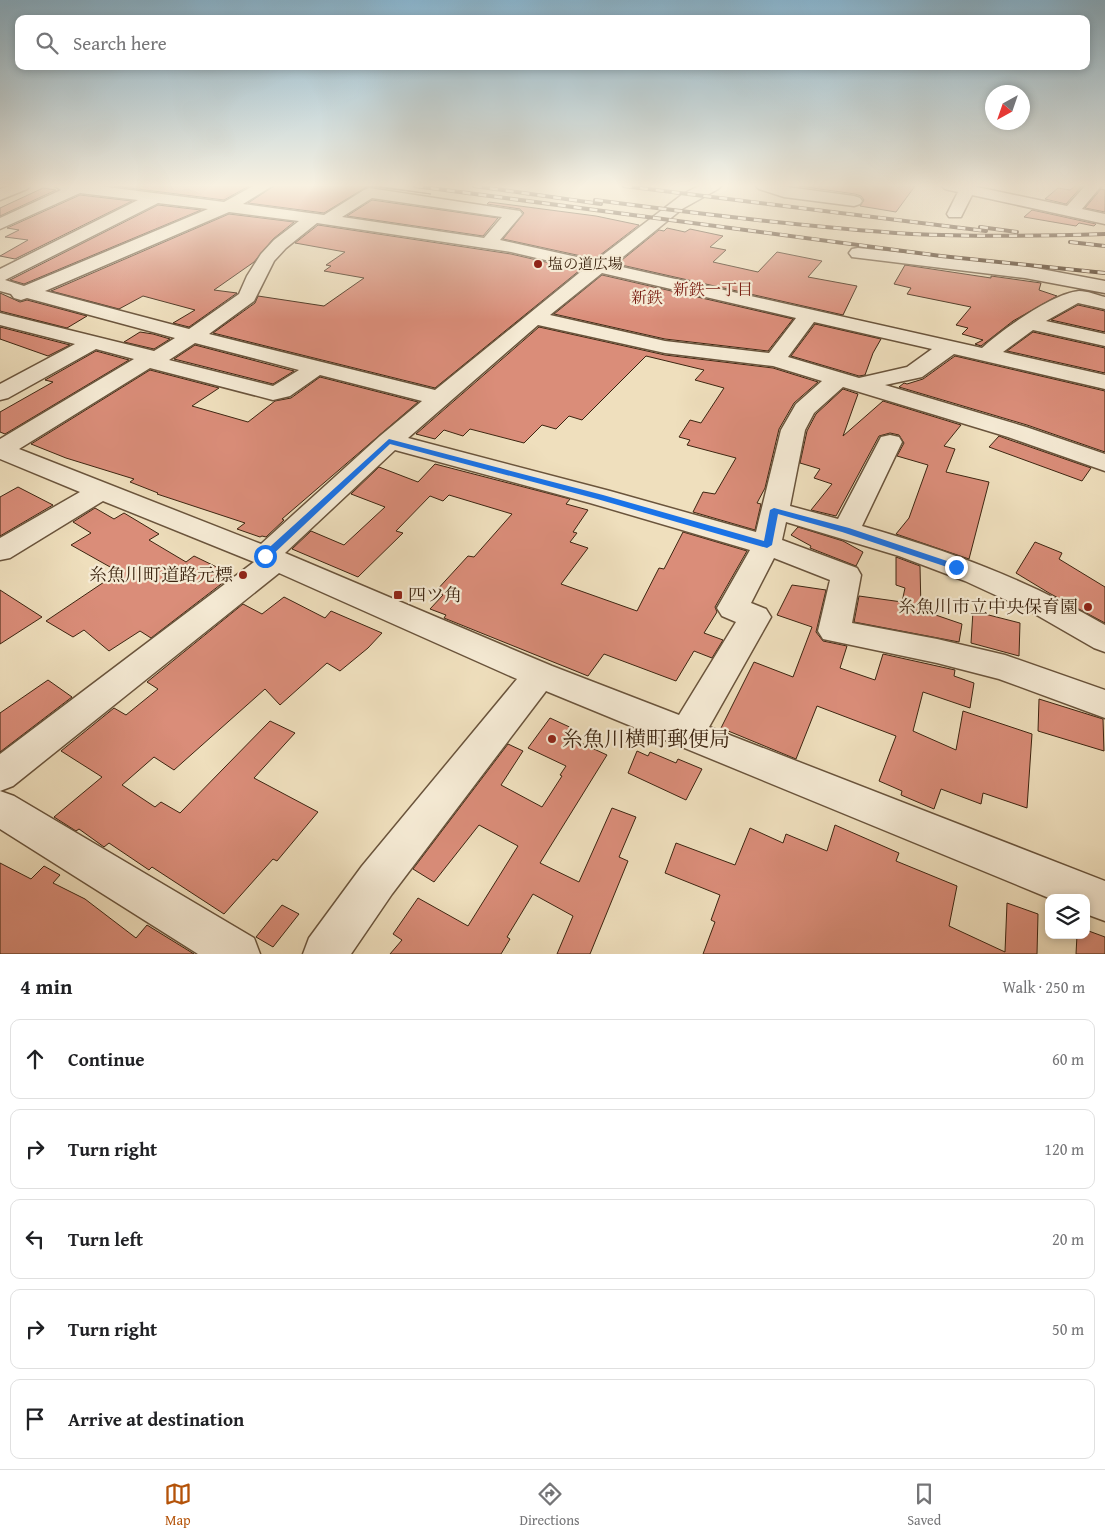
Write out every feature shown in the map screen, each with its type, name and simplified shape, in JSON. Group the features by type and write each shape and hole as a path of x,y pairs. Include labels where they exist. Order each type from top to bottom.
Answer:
{"street":[{"path":"0,276 90,231"},
{"path":"0,303 172,231"},
{"path":"4,456 138,365 153,359 192,336 247,297 256,276 267,258 280,244 302,231"},
{"path":"397,231 488,244 599,266 1105,382"},
{"path":"488,244 500,231"},
{"path":"0,775 270,559 389,441 438,398 645,231"},
{"path":"858,253 1025,272 1090,289 1105,303"},
{"path":"0,285 438,398"},
{"path":"987,355 1002,341 1030,323 1090,289"},
{"path":"775,360 809,314"},
{"path":"535,318 665,347 775,360 1017,432 1105,463"},
{"path":"0,319 94,342 153,359 164,366 273,393 282,391 316,368"},
{"path":"1030,323 1105,340"},
{"path":"0,393 94,342"},
{"path":"686,734 755,617 733,608 767,545 793,430 804,409 834,383 914,372 951,346"},
{"path":"389,441 600,497 767,545 846,575 834,631 937,651 1005,668 1105,704"},
{"path":"846,530 890,442"},
{"path":"4,456 101,491 270,559 540,676 1105,901"},
{"path":"0,551 101,491"},
{"path":"774,510 846,530 956,567 1040,602 1105,640"},
{"path":"325,954 377,880 540,676"},
{"path":"0,808 238,954"}],"building":[{"path":"18,231 72,231 15,259 0,256 28,240 5,237"},
{"path":"108,231 152,231 24,284 10,280"},
{"path":"191,231 283,231 273,239 254,262 214,290 237,293 189,327 173,323 195,310 143,296 119,309 51,291"},
{"path":"311,231 355,231 511,254 580,270 435,388 213,333 255,303 258,296 324,306 364,278 324,271 331,266 326,265 345,252 295,243"},
{"path":"446,231 488,231 483,236"},
{"path":"510,231 632,231 595,259 503,239"},
{"path":"658,231 697,231 723,236 710,247 726,250 713,262 758,272 777,252 822,261 808,277 857,286 843,315 617,264"},
{"path":"905,265 991,278 991,276 1041,283 1039,290 1057,296 1013,321 981,346 975,344 983,340 962,334 968,328 956,325 971,307 907,294 911,288 894,284"},
{"path":"602,275 793,319 768,351 665,339 554,314"},
{"path":"0,293 20,302 27,300 87,316 67,328 0,311"},
{"path":"1078,305 1105,311 1105,332 1051,320"},
{"path":"815,324 881,339 873,353 865,375 859,376 791,356"},
{"path":"0,327 70,345 48,356 0,339"},
{"path":"539,327 665,355 773,368 818,382 794,403 779,429 765,488 757,503 761,504 755,530 693,512 703,492 715,494 736,458 687,445 690,440 679,437 690,420 701,423 724,388 695,380 704,370 646,356 582,420 569,416 556,429 542,425 524,443 470,429 463,436 444,430 435,439 416,434"},
{"path":"140,332 170,339 154,349 124,342"},
{"path":"1033,332 1105,348 1105,373 1007,351"},
{"path":"195,345 294,371 273,384 174,359"},
{"path":"96,351 129,360 5,434 0,432 0,412 53,382 45,380"},
{"path":"955,356 1105,391 1105,452 1027,425 899,387 904,383 907,384 923,379"},
{"path":"150,370 219,388 192,406 248,422 275,401 291,398 320,377 418,402 282,519 284,520 266,537 260,537 237,529 245,523 157,494 130,482 134,479 66,458 31,444"},
{"path":"843,389 858,394 843,436 883,401 961,425 944,446 955,449 946,472 989,482 969,559 896,534 909,518 928,465 897,456 904,443 899,435 890,433 879,436 836,516 811,510 832,484 814,478 820,469 800,463 807,431 816,414"},
{"path":"999,436 1091,468 1082,481 989,447"},
{"path":"435,464 570,499 566,504 588,510 573,532 577,533 570,542 588,548 561,584 637,611 659,568 664,569 683,532 747,551 715,607 717,612 704,633 723,640 712,658 694,651 676,681 604,654 588,676 444,618 446,615 430,609 443,595 435,592 468,556 474,557 512,514 449,495 443,501 430,496 396,531 403,533 358,577 292,549 311,531 344,545 385,507 351,494 379,467 418,482"},
{"path":"18,487 53,505 0,536 0,497"},
{"path":"95,508 114,519 124,513 159,534 149,540 186,562 194,556 233,575 151,638 140,631 109,651 84,630 73,637 46,621 119,572 71,545 91,533 73,522"},
{"path":"798,527 843,541 863,552 856,566 810,548 811,546 791,535"},
{"name":"糸魚川市立中央保育園","path":"1035,542 1062,553 1059,559 1105,587 1105,623 1016,573"},
{"path":"896,557 920,566 921,610 962,624 959,642 854,622 859,596 902,602 905,588 896,585"},
{"path":"792,585 826,590 816,632 823,641 847,646 840,668 875,680 883,654 955,670 954,676 974,683 970,708 923,692 913,731 956,750 963,711 1032,734 1027,808 983,793 981,804 941,789 934,809 901,795 902,791 879,781 896,736 817,706 796,759 721,728 754,662 793,677 812,627 777,615"},
{"path":"0,590 42,617 0,644"},
{"path":"284,597 325,618 331,611 382,633 368,648 340,671 327,663 280,705 265,689 174,770 154,757 122,785 155,807 161,802 180,813 270,721 295,733 254,778 318,812 277,861 273,859 224,914 152,867 149,870 109,843 104,847 79,829 76,831 54,817 102,777 61,751 114,708 126,715 158,689 147,682 243,604 262,614"},
{"path":"973,611 1020,623 1019,656 971,643"},
{"path":"48,680 72,697 0,752 0,713"},
{"path":"1039,699 1103,719 1104,751 1038,731"},
{"path":"550,718 576,730 570,738 607,755 540,863 579,882 612,808 636,817 619,857 628,861 590,954 557,954 573,916 533,894 507,937 510,939 501,954 390,954 402,940 393,934 418,898 468,926 518,846 479,825 434,882 413,869 508,744 523,751 501,785 542,807 562,776 560,775 566,766 528,748"},
{"path":"637,751 648,756 650,752 676,763 678,759 702,769 686,800 628,773"},
{"path":"835,825 899,853 896,861 957,886 949,926 1005,952 1007,903 1038,914 1037,954 703,954 715,922 711,920 720,895 665,873 676,843 735,865 750,828 783,843 786,834 827,851"},
{"path":"0,863 31,879 44,866 60,875 53,883 85,899 136,938 147,925 194,954 0,954"},
{"path":"282,905 299,914 273,947 256,937"},
{"path":"1090,931 1105,937 1105,954 1076,954 1077,939 1090,939"}],"railway":[{"path":"750,231 941,256 1105,273"},
{"path":"866,231 960,236 1105,234"},
{"path":"1006,231 1017,232"},
{"path":"1070,242 1105,246"}],"place":[{"name":"塩の道広場","path":"538,264"},
{"name":"糸魚川町道路元標","path":"243,575"},
{"name":"四ツ角","path":"398,595"},
{"name":"糸魚川市立中央保育園","path":"1088,607"},
{"name":"糸魚川横町郵便局","path":"552,739"}],"district":[{"name":"新鉄一丁目","path":"713,289"},
{"name":"新鉄","path":"647,297"}],"route":[{"path":"265,556 389,441 600,497 767,545 774,510 846,530 956,567"}]}
